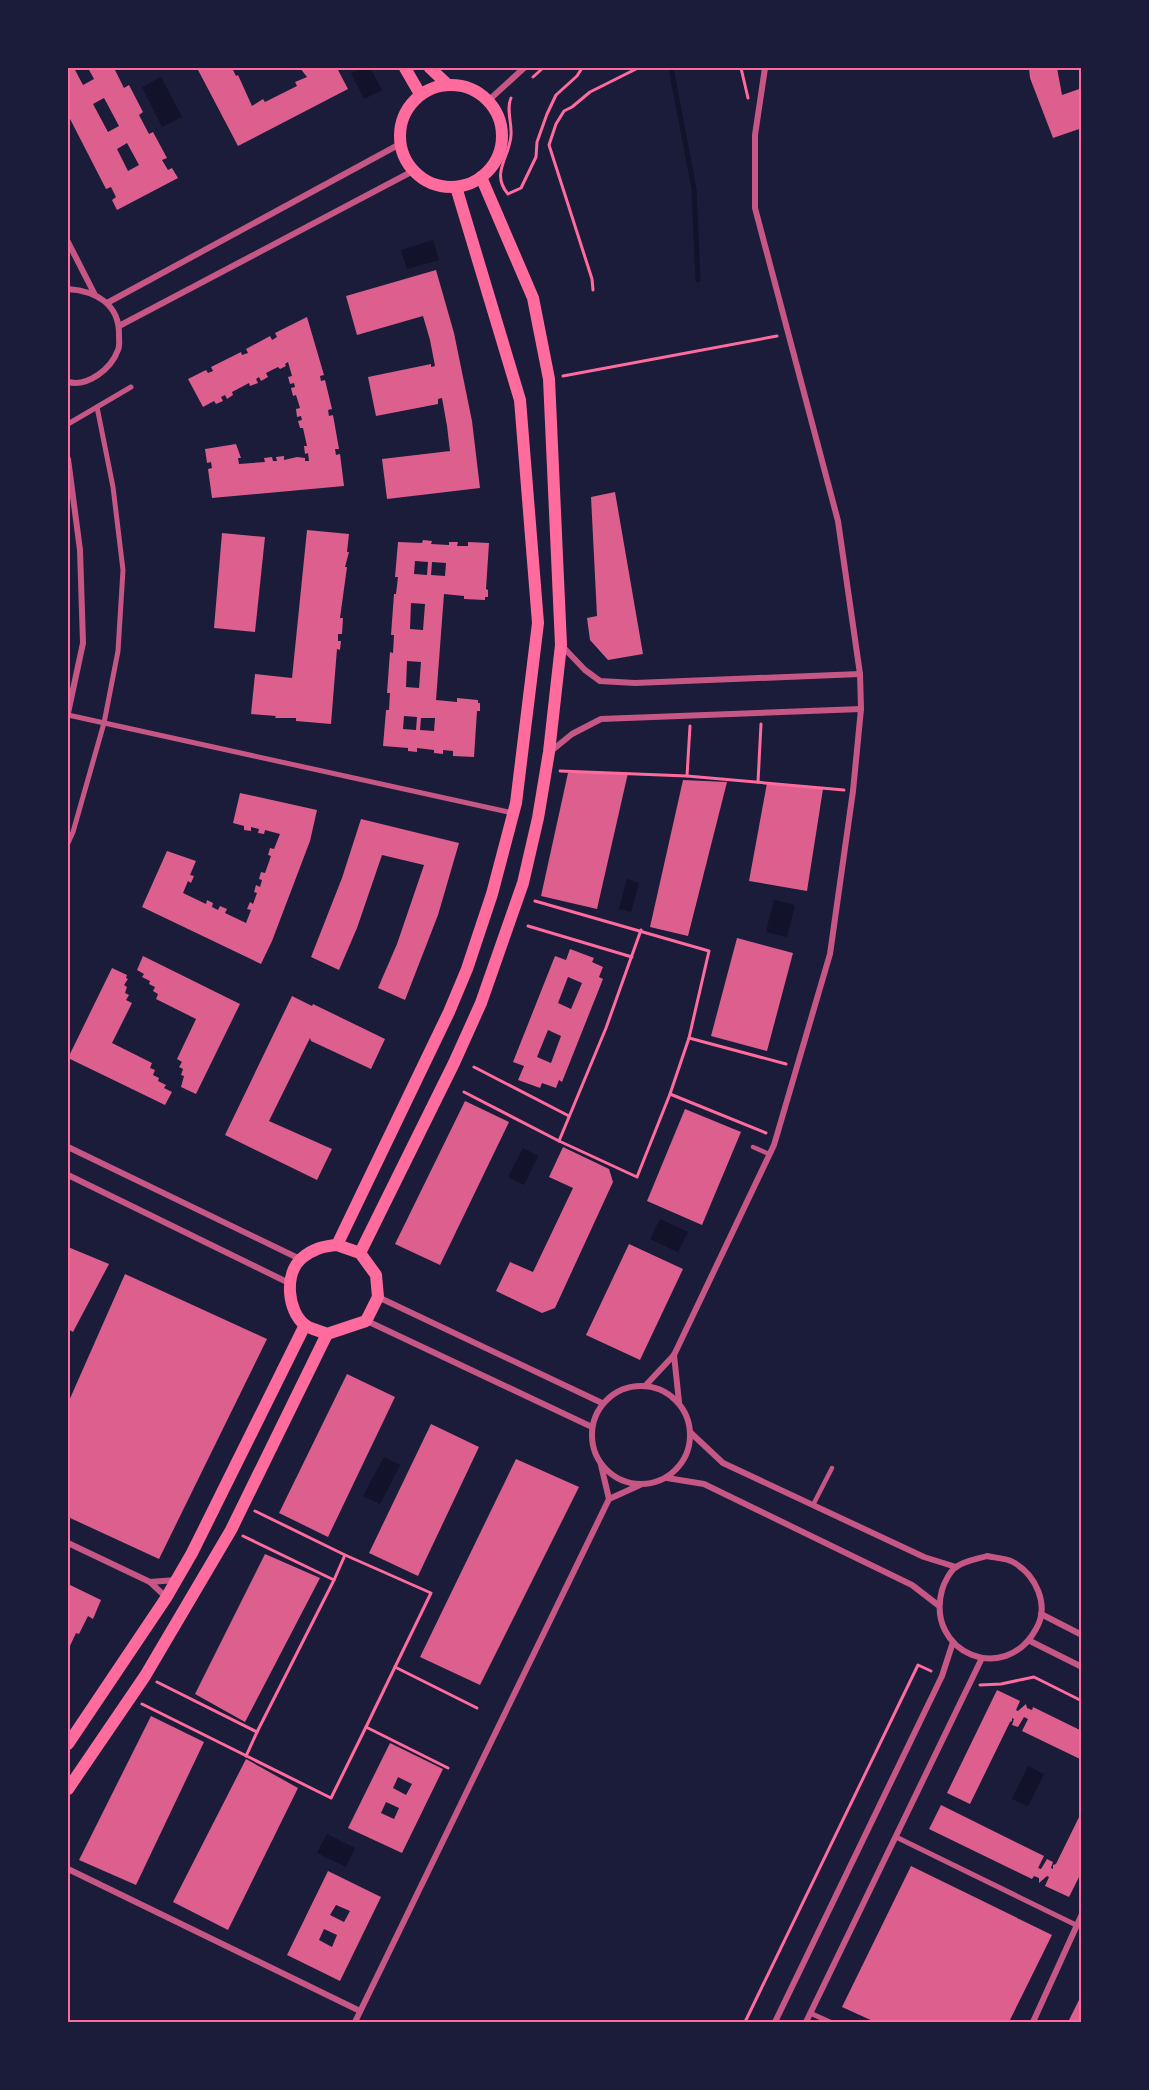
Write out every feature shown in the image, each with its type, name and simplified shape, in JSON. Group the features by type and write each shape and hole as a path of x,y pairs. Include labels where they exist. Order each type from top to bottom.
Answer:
{"main road":[{"path":"405,68 420,94"},
{"path":"430,68 447,84"},
{"path":"447,84 470,88 489,100 497,113 501,127 502,141 491,168 469,184 456,187 440,186 426,181 413,171 404,159 400,144 399,130 410,104 420,94 433,87 447,84"},
{"path":"360,1253 454,1063 481,1003 523,883 538,818 549,752 561,645 549,379 533,298 481,177"},
{"path":"337,1245 430,1055 467,969 492,894 514,814 538,623 520,400 456,187"},
{"path":"337,1245 360,1253 376,1275 378,1297 366,1321 327,1334 305,1325 292,1307 289,1282 300,1259 320,1247 337,1245"},
{"path":"68,1744 166,1598 261,1416 305,1325"},
{"path":"68,1790 144,1676 231,1530 327,1334"}],"street":[{"path":"489,100 524,68"},
{"path":"646,1385 674,1355 776,1138 830,954 853,791 861,709 860,674 838,521 755,208 755,135 765,68"},
{"path":"107,303 400,144"},
{"path":"119,326 413,171"},
{"path":"68,242 71,256 94,293 107,303 115,314 119,326 119,349 100,375 75,384 68,382"},
{"path":"68,289 94,293"},
{"path":"68,424 131,387"},
{"path":"68,843 104,723 118,651 123,570 113,487 97,407"},
{"path":"68,459 80,549 83,643 68,714 514,814"},
{"path":"561,645 585,670 600,681 635,683 860,674"},
{"path":"549,752 572,734 601,719 861,709"},
{"path":"68,1147 300,1259"},
{"path":"68,1175 289,1282"},
{"path":"378,1297 602,1403"},
{"path":"366,1321 592,1427"},
{"path":"674,1355 679,1402"},
{"path":"355,2022 609,1499 640,1485 667,1478 685,1460 692,1433 688,1417 679,1402 666,1390 646,1385 620,1390 602,1403 592,1427 592,1445 600,1464 609,1499"},
{"path":"692,1433 723,1463 924,1557 956,1567"},
{"path":"600,1464 618,1479 640,1485"},
{"path":"667,1478 704,1484 912,1585 938,1605"},
{"path":"68,1543 150,1582 166,1598"},
{"path":"987,1556 1011,1561 1026,1570 1040,1596 1041,1614 1030,1641 1016,1652 1000,1658 982,1658 966,1653 952,1642 945,1631 938,1605 944,1584 956,1567 987,1556"},
{"path":"150,1582 176,1580"},
{"path":"1041,1614 1082,1635"},
{"path":"1030,1641 1082,1667"},
{"path":"775,2022 942,1676 952,1642"},
{"path":"806,2022 982,1658"},
{"path":"896,1837 1079,1926"},
{"path":"68,1869 360,2011"},
{"path":"1033,2022 1079,1926 1082,1914"},
{"path":"810,2013 830,2022"}],"lane":[{"path":"753,1147 769,1154"},
{"path":"813,1505 832,1468"}],"path":[{"path":"529,81 543,68"},
{"path":"515,94 509,99 511,136 500,171 502,186 508,194 521,188 536,157 537,142 556,95 577,76 582,68"},
{"path":"593,290 589,268 549,145 556,124 564,111 590,92 638,68"},
{"path":"741,68 748,99"},
{"path":"549,379 788,334"},
{"path":"758,782 762,713"},
{"path":"687,776 691,717"},
{"path":"546,770 687,776 853,791"},
{"path":"464,1092 559,1141 637,1177 670,1094 689,1038 709,951 535,901"},
{"path":"528,926 632,957"},
{"path":"559,1141 606,1028 641,930"},
{"path":"689,1038 797,1067"},
{"path":"474,1067 569,1116"},
{"path":"670,1094 776,1138"},
{"path":"129,1698 331,1798 431,1593 345,1555 244,1505"},
{"path":"231,1530 334,1580"},
{"path":"246,1756 345,1555"},
{"path":"745,2022 918,1665 942,1676"},
{"path":"394,1667 477,1708"},
{"path":"144,1676 257,1732"},
{"path":"969,1686 1001,1684 1034,1677 1082,1701"},
{"path":"366,1726 448,1768"}],"shaded area":[{"path":"362,68 370,68 382,90 364,99 351,73"},
{"path":"161,77 182,117 162,127 142,87"},
{"path":"433,240 439,260 407,269 401,250"},
{"path":"627,879 639,883 631,912 619,909"},
{"path":"774,900 795,905 787,937 766,932"},
{"path":"523,1148 538,1156 524,1185 508,1177"},
{"path":"660,1219 688,1232 678,1252 650,1239"},
{"path":"384,1457 400,1465 380,1504 363,1496"},
{"path":"1028,1766 1044,1774 1028,1806 1012,1799"},
{"path":"327,1834 355,1848 346,1867 317,1853"}],"building":[{"path":"68,68 74,68 83,85 94,79 88,68 114,68 124,88 129,85 143,112 139,115 149,134 153,132 167,158 162,160 168,170 172,168 178,178 117,210 112,200 116,197 111,187 106,189 68,115","holes":["104,98 119,126 108,132 93,104","127,143 139,165 128,171 117,149"]},
{"path":"197,68 232,68 236,76 238,75 252,106 263,99 265,102 297,86 295,82 307,77 300,68 337,68 348,89 238,146"},
{"path":"1029,68 1057,68 1062,95 1082,88 1082,128 1053,138 1030,78"},
{"path":"436,270 454,333 472,421 480,488 387,499 382,459 450,451 442,398 438,399 438,404 376,416 368,377 431,364 431,367 435,366 430,340 423,316 357,335 346,296"},
{"path":"307,317 324,375 320,376 321,381 325,380 332,409 328,410 329,416 333,415 339,449 335,449 336,455 340,454 344,486 212,498 208,469 212,468 211,462 207,463 205,449 236,444 241,458 238,458 239,464 265,462 264,458 272,457 273,461 277,461 276,457 284,456 284,460 297,457 309,461 308,453 305,454 304,446 307,446 303,428 300,428 298,421 302,420 301,416 297,417 296,409 300,408 291,388 295,387 294,383 290,384 288,377 292,376 288,362 280,369 278,367 266,373 268,377 261,381 259,377 256,379 258,383 250,386 249,383 232,392 233,395 227,399 225,395 221,397 223,401 216,404 214,401 203,407 188,379 206,370 208,373 213,371 211,367 241,352 242,355 248,353 246,349 270,336 272,340 277,337 275,333"},
{"path":"615,492 643,654 608,660 590,640 587,618 597,616 591,497"},
{"path":"307,530 349,534 347,552 349,552 345,567 347,567 340,618 343,618 342,634 338,634 338,641 341,641 340,650 337,649 331,724 251,714 255,674 292,678"},
{"path":"222,533 265,537 255,632 214,628"},
{"path":"423,540 432,541 431,544 449,545 449,542 458,542 457,546 468,546 468,542 489,543 486,589 488,597 485,597 485,600 464,599 464,596 444,594 436,700 457,702 457,698 478,700 480,703 480,711 477,711 474,757 453,756 453,751 443,750 443,754 434,753 434,750 417,748 417,752 408,751 408,748 383,746 386,710 389,710 390,693 387,693 390,652 393,653 394,635 391,635 394,594 396,594 398,577 395,577 398,542 422,543","holes":["415,561 428,562 427,575 414,574","432,562 446,563 445,576 431,575","411,603 425,604 423,630 410,629","407,661 421,662 419,688 406,687","404,716 417,717 416,730 403,729","421,718 435,718 434,731 420,730"]},
{"path":"568,773 628,773 597,909 541,896"},
{"path":"683,780 727,782 688,936 650,927"},
{"path":"767,783 823,789 807,891 749,881"},
{"path":"240,793 317,810 310,841 261,964 142,907 167,851 196,861 190,875 194,876 191,883 188,881 183,893 206,904 207,900 213,903 212,907 218,910 220,906 227,909 225,913 246,923 251,910 247,909 250,902 253,904 257,893 254,892 256,885 260,887 261,872 265,873 271,856 268,855 270,848 274,849 280,834 265,830 264,834 258,833 259,829 251,827 251,831 244,830 244,826 233,823"},
{"path":"361,819 459,843 438,915 405,1000 378,988 397,944 424,865 382,855 357,928 339,970 311,957 342,878"},
{"path":"737,938 793,953 767,1051 711,1036"},
{"path":"570,949 594,958 592,962 603,967 599,977 603,979 562,1082 559,1080 556,1088 542,1083 540,1088 518,1080 524,1066 513,1062 555,956 566,960","holes":["568,977 582,983 571,1009 558,1003","548,1030 561,1036 551,1063 537,1057"]},
{"path":"143,956 240,1004 196,1094 181,1087 184,1076 181,1075 183,1069 179,1067 182,1062 177,1059 196,1019 156,999 158,994 153,991 155,987 149,984 150,981 142,977 144,974 137,970"},
{"path":"112,968 127,975 128,979 124,985 127,987 125,993 129,995 126,1000 132,1003 112,1043 152,1063 150,1068 155,1070 153,1075 166,1085 164,1088 172,1092 165,1105 68,1058"},
{"path":"292,996 385,1039 371,1069 311,1041 310,1038 269,1121 332,1149 317,1180 225,1135"},
{"path":"465,1101 509,1122 440,1265 395,1244"},
{"path":"685,1109 741,1132 702,1225 647,1201"},
{"path":"563,1147 609,1169 613,1182 555,1308 542,1313 496,1291 510,1262 533,1272 573,1188 549,1177"},
{"path":"629,1244 683,1269 640,1360 586,1335"},
{"path":"68,1247 109,1264 73,1332 68,1329"},
{"path":"125,1274 267,1339 159,1559 68,1517 68,1403"},
{"path":"347,1374 395,1397 328,1537 279,1513"},
{"path":"431,1424 479,1447 418,1576 369,1553"},
{"path":"516,1459 579,1487 480,1685 420,1657"},
{"path":"265,1554 320,1578 245,1722 195,1694"},
{"path":"68,1584 101,1600 93,1619 88,1616 68,1650"},
{"path":"997,1690 1020,1701 1016,1710 1018,1711 1026,1704 1027,1708 1032,1710 1033,1707 1082,1731 1082,1760 1022,1731 1028,1719 1024,1717 1018,1727 1012,1725 1014,1719 1012,1718 970,1804 947,1793"},
{"path":"151,1716 204,1742 136,1885 79,1860"},
{"path":"390,1743 443,1769 402,1853 348,1828","holes":["398,1777 412,1784 406,1795 393,1788","386,1802 399,1808 394,1819 381,1813"]},
{"path":"246,1759 298,1788 228,1930 173,1902"},
{"path":"941,1805 1044,1856 1038,1868 1041,1869 1047,1859 1053,1862 1051,1868 1053,1869 1082,1811 1082,1871 1069,1897 1045,1886 1049,1877 1047,1876 1039,1883 1039,1878 1034,1876 1032,1879 929,1829"},
{"path":"911,1866 1052,1935 1009,2022 875,2022 842,2007"},
{"path":"328,1871 381,1897 340,1981 287,1955","holes":["336,1905 350,1911 344,1922 330,1915","324,1929 337,1935 332,1947 319,1940"]},
{"path":"1082,1994 1082,2022 1068,2022"}],"waterway":[{"path":"671,68 694,189 698,280"}]}
